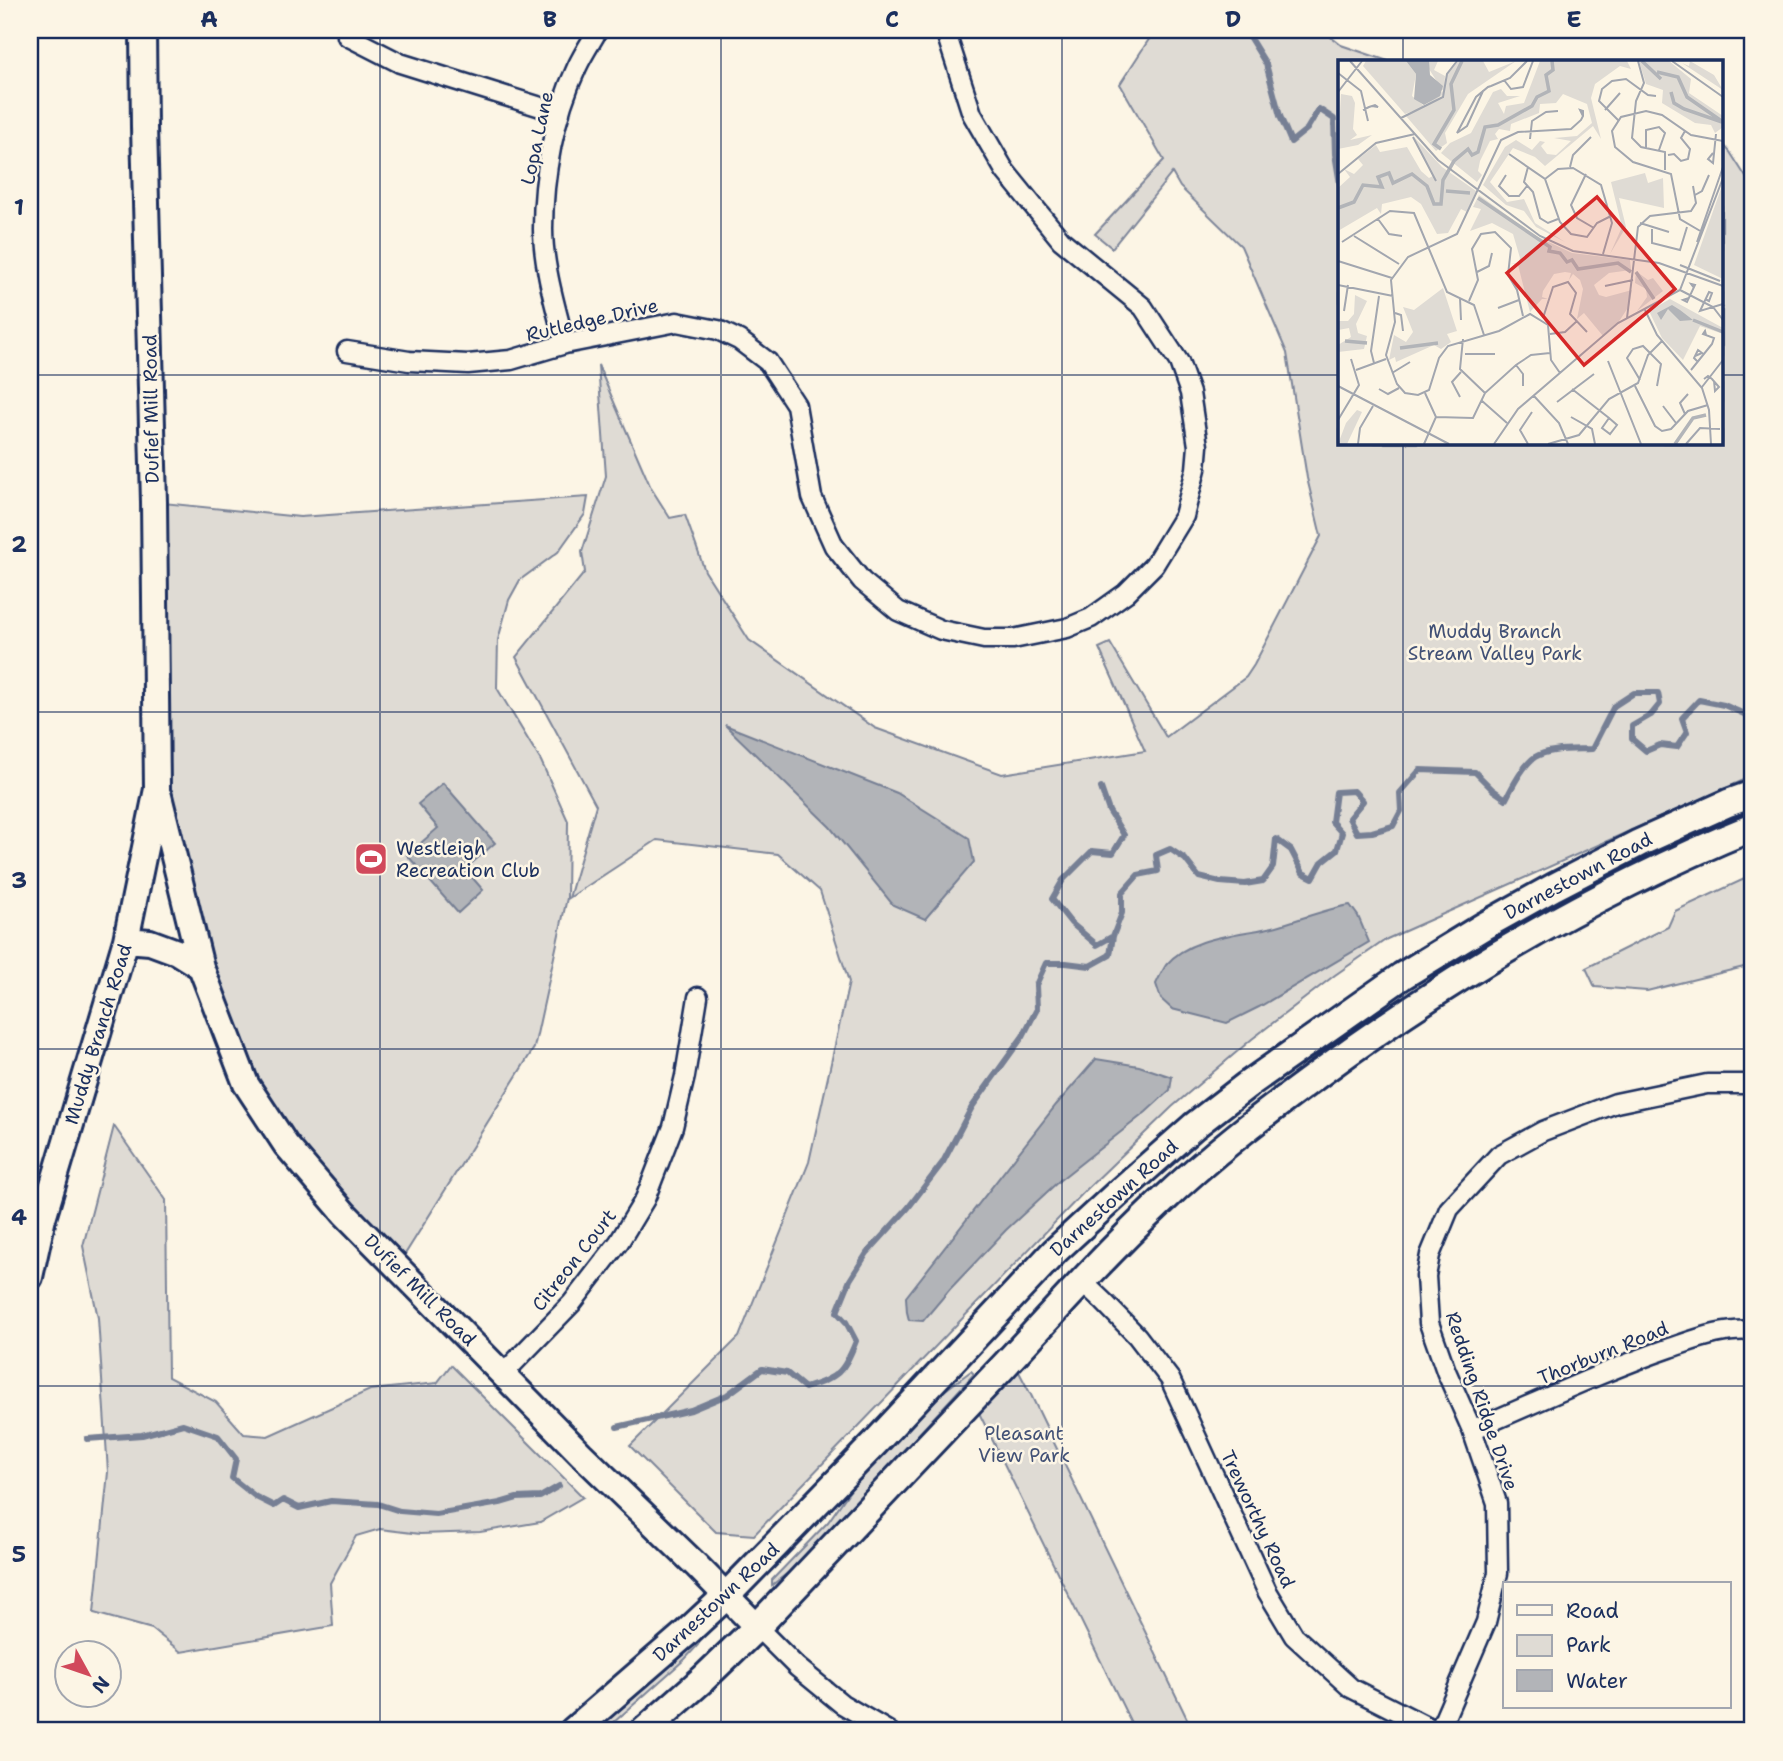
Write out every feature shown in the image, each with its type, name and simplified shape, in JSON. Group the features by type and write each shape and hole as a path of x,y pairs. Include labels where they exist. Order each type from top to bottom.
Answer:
{"main road":[{"name":"Dufief Mill Road","path":"144,30 157,789 201,967 246,1084 286,1144 344,1213 581,1454 757,1627"},
{"name":"Muddy Branch Road","path":"30,1277 36,1216 127,940 157,789"},
{"name":"Darnestown Road","path":"573,1731 726,1596 885,1433 1055,1251 1215,1110 1402,976 1484,926 1639,843 1753,794"},
{"name":"Darnestown Road","path":"644,1731 757,1627 1083,1282 1160,1203 1215,1154 1375,1032 1461,975 1629,882 1753,827"},
{"path":"127,940 150,942 177,952 201,967"}],"street":[{"name":"Lopa Lane","path":"565,344 551,287 543,231 547,172 560,113 576,68 598,30"},
{"name":"Rutledge Drive","path":"347,351 409,361 468,364 511,360 565,344 677,322 718,330 739,340 768,362 796,405 812,497 834,546 862,581 898,611 941,630 984,639 1013,639 1067,628 1091,618 1126,593 1154,565 1184,516 1196,469 1198,446 1190,393 1180,362 1143,307 1060,240 1005,171 972,114 945,30"},
{"path":"347,36 400,63 560,113"},
{"name":"Citreon Court","path":"503,1374 572,1303 620,1242 645,1199 673,1127 685,1076 698,997"},
{"name":"Redding Ridge Drive","path":"1438,1731 1486,1622 1498,1573 1497,1503 1472,1430 1446,1371 1429,1323 1426,1276 1430,1255 1449,1209 1499,1155 1543,1130 1616,1103 1707,1084 1753,1084"},
{"name":"Treworthy Road","path":"1083,1282 1137,1336 1170,1379 1267,1591 1294,1636 1350,1688 1438,1731"},
{"name":"Thorburn Road","path":"1472,1430 1633,1361 1712,1334 1753,1331"},
{"path":"757,1627 797,1667 842,1704 888,1731"}],"green space":[{"name":"Muddy Branch Stream Valley Park","path":"1155,30 1322,30 1341,45 1385,60 1338,60 1338,444 1724,444 1724,145 1753,188 1753,776 1387,939 1335,975 1252,1039 1172,1107 1087,1189 754,1535 716,1532 630,1446 739,1337 809,1162 849,982 820,891 778,854 657,840 569,898 596,805 516,657 585,572 582,552 606,476 598,365 651,488 670,518 685,515 705,571 749,640 875,728 1002,774 1145,751 1099,648 1110,643 1166,737 1246,677 1321,536 1307,478 1287,353 1241,246 1180,187 1172,173 1112,248 1095,234 1164,160 1120,84"},
{"name":"Westleigh Recreation Club","path":"588,497 585,514 558,552 520,580 509,600 498,640 497,688 541,761 568,821 567,898 534,1048 397,1267 246,1084 157,789 154,502 300,517"},
{"path":"1753,804 1753,814 1626,870 1503,935 1386,1008 1274,1089 1270,1083 1373,1007 1571,888"},
{"path":"1753,875 1753,962 1748,966 1647,991 1595,987 1586,968 1668,927 1675,911"},
{"path":"114,1126 166,1200 168,1377 216,1402 244,1434 268,1436 370,1390 437,1383 451,1365 583,1497 540,1522 480,1532 420,1534 380,1529 356,1536 330,1583 333,1626 181,1652 152,1629 94,1613 108,1472 98,1318 83,1246"},
{"name":"Pleasant View Park","path":"1018,1370 1193,1731 1135,1731 979,1413"},
{"path":"971,1371 974,1374 818,1543 772,1585 772,1580 828,1522 863,1472 924,1406"},
{"path":"699,1642 685,1659 604,1731 594,1731 680,1655"}],"water":[{"path":"725,725 897,793 969,838 974,862 925,919 893,905 830,827"},
{"path":"443,783 495,843 465,869 483,890 458,913 407,855 438,828 418,804"},
{"path":"1350,905 1369,942 1227,1023 1172,1009 1161,999 1156,984 1163,970 1177,955 1189,948 1203,942 1277,926"},
{"path":"1096,1059 1139,1066 1172,1077 1170,1090 1060,1180 1006,1230 923,1321 909,1320 906,1297 1056,1105"}],"waterway":[{"path":"1245,30 1266,64 1280,116 1291,142 1307,129 1319,109 1334,119 1338,172"},
{"path":"617,1427 691,1410 727,1395 762,1369 787,1373 805,1388 838,1373 856,1341 837,1312 850,1280 867,1253 908,1208 943,1162 972,1107 1023,1036 1037,1009 1036,985 1046,963 1090,966 1110,955 1113,936 1122,913 1122,893 1138,875 1158,871 1156,855 1170,849 1185,859 1199,877 1245,884 1263,881 1273,867 1276,839 1291,850 1303,873 1313,878 1322,862 1337,850 1342,833 1332,822 1336,792 1354,791 1363,801 1349,818 1357,833 1372,832 1393,826 1401,811 1400,793 1420,770 1475,772 1506,799 1522,771 1535,757 1555,751 1592,749 1614,706 1634,693 1658,693 1660,704 1651,715 1632,726 1632,739 1646,751 1660,745 1677,747 1687,732 1682,718 1699,700 1724,705 1753,718"},
{"path":"1101,788 1109,811 1124,835 1113,853 1092,851 1063,880 1052,899 1071,923 1097,945 1113,936"},
{"path":"87,1439 142,1435 183,1424 218,1436 236,1459 232,1478 256,1497 274,1506 283,1500 299,1508 331,1501 378,1504 400,1511 436,1514 517,1498 540,1497 559,1486"}],"place":[{"name":"Westleigh Recreation Club","path":"371,859"}]}
